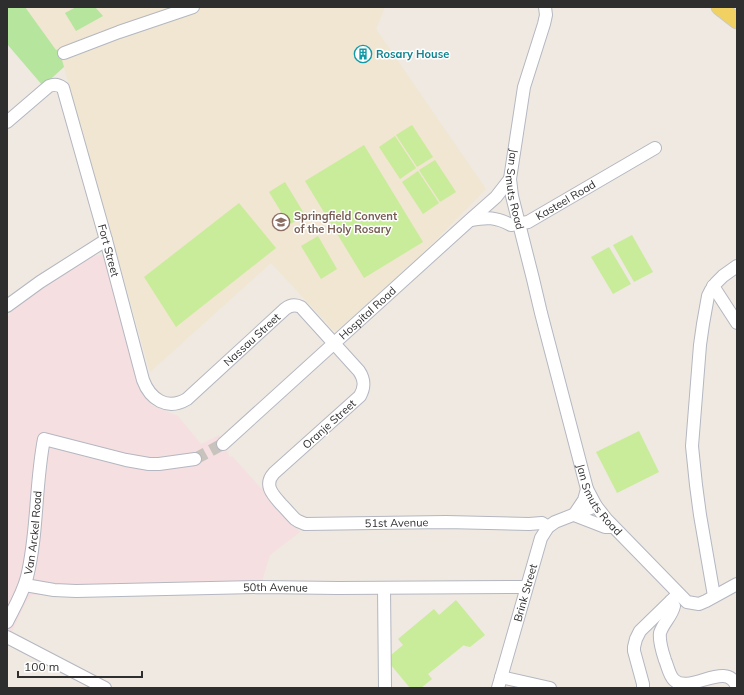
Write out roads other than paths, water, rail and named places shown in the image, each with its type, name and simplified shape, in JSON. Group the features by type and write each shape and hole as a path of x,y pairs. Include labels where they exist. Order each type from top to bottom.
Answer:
{"main road":[{"path":"719,7 737,21"}],"street":[{"path":"64,53 118,32 193,7"},
{"name":"Jan Smuts Road","path":"545,7 546,15 544,24 524,87 510,179 512,196 541,313 587,489 601,514 674,598 699,604 706,602 714,596"},
{"name":"Fort Street","path":"7,122 49,86 55,84 63,88 106,240 143,380 145,386 153,396 164,403"},
{"name":"Kasteel Road","path":"519,224 528,222 655,148"},
{"name":"Hospital Road","path":"223,444 496,197 510,179"},
{"path":"470,220 494,218 511,225 519,224"},
{"path":"7,306 40,282 106,240"},
{"path":"737,266 713,286 708,296 700,345 692,446 700,515 714,596 737,584"},
{"path":"713,286 737,323"},
{"name":"Nassau Street","path":"164,403 174,404 186,399 291,305 301,307 334,344"},
{"name":"Oranje Street","path":"270,480 273,475 357,399 362,392 364,384 362,375 334,344"},
{"name":"Van Arckel Road","path":"7,622 25,585 28,571 32,550 40,461 44,439 126,460 149,464 195,459"},
{"name":"51st Avenue","path":"270,480 269,488 272,495 294,519 305,524 446,522 542,523 548,527"},
{"path":"574,515 584,500 587,489"},
{"path":"548,527 555,522 596,506"},
{"path":"574,515 605,527 613,527"},
{"name":"Brink Street","path":"500,682 541,538 548,527"},
{"name":"50th Avenue","path":"25,585 76,592 260,587 526,587"},
{"path":"384,588 385,688"},
{"path":"674,598 673,612 664,624 660,634 663,653 671,677 675,681 682,684 719,676 726,676 734,680 737,687"},
{"path":"643,688 634,651 636,639 643,628 674,598"},
{"path":"7,637 106,688"},
{"path":"500,682 550,688"}],"tunnel":[{"path":"195,459 223,444"}],"place":[{"name":"Rosary House","path":"363,54"},
{"name":"Springfield Convent of the Holy Rosary","path":"281,222"}]}
